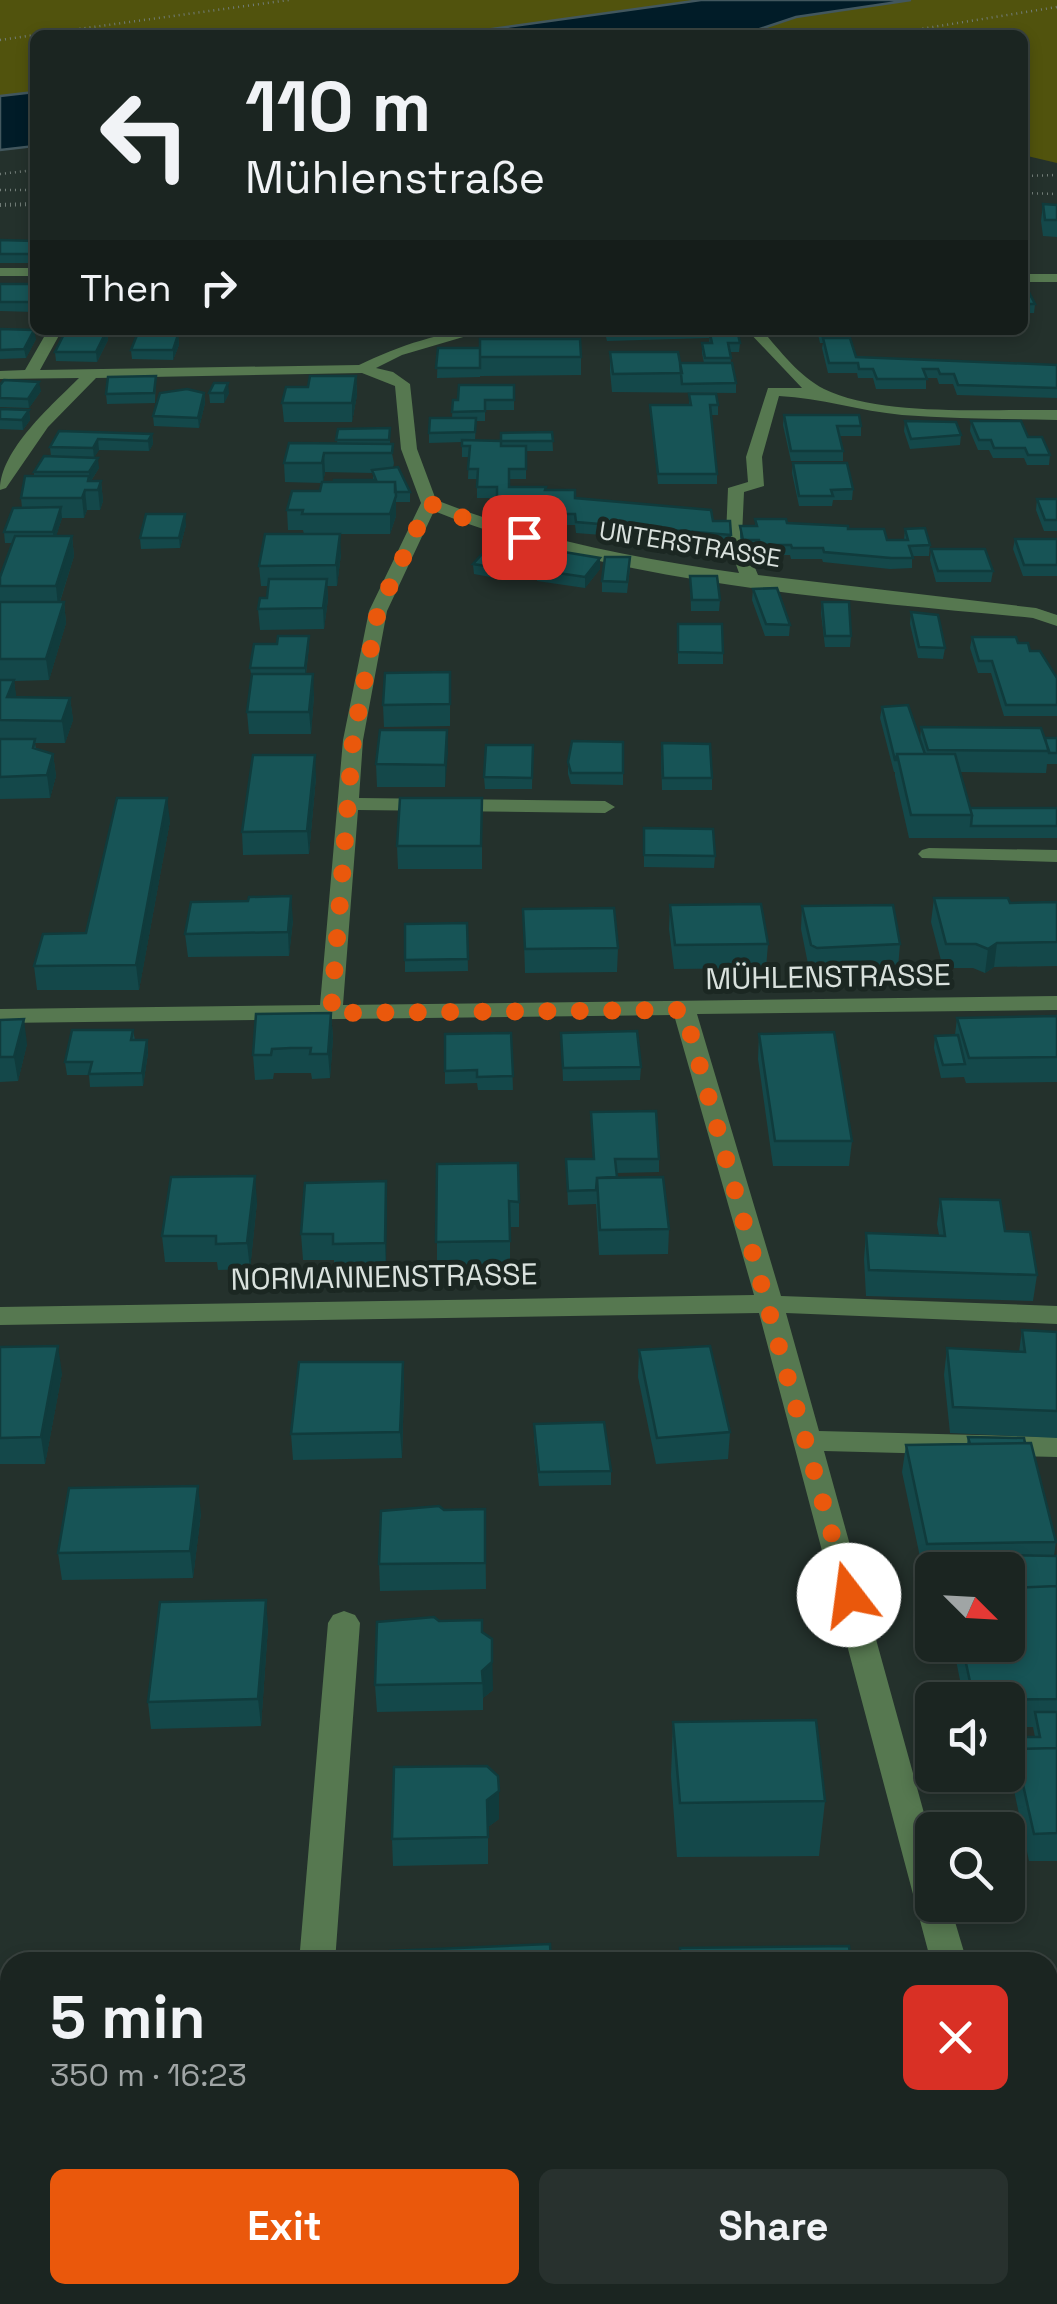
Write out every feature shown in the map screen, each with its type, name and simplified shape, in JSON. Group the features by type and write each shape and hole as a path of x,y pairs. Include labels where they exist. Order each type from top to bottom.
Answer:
{"street":[{"path":"0,272 30,272"},
{"path":"1028,278 1057,278"},
{"path":"29,376 51,335"},
{"path":"362,369 397,352 461,335"},
{"path":"758,335 787,368 822,393"},
{"path":"0,375 362,369 388,375 402,384 409,449 429,503 378,611 353,740 331,1013"},
{"path":"0,485 42,424 90,376"},
{"path":"751,580 734,536 736,488 756,486 754,457 774,390 822,393 872,407 1057,416"},
{"name":"UNTERSTRASSE","path":"429,503 489,529 627,561 874,598 1036,613 1057,622"},
{"path":"1036,613 1057,612"},
{"path":"350,804 604,807"},
{"path":"929,854 1057,856"},
{"name":"MÜHLENSTRASSE","path":"0,1016 684,1010 1057,1002"},
{"path":"684,1010 770,1304 915,1838"},
{"name":"NORMANNENSTRASSE","path":"0,1316 770,1304 1057,1315"},
{"path":"807,1440 1057,1447"},
{"path":"318,1952 344,1623"},
{"path":"938,1922 946,1952"}],"path":[{"path":"71,30 290,0"},
{"path":"914,30 1057,7"},
{"path":"0,40 30,36"},
{"path":"0,174 30,171"},
{"path":"1028,176 1057,176"},
{"path":"0,190 30,190"},
{"path":"1028,193 1057,194"},
{"path":"0,205 30,204"}],"shaded area":[{"path":"0,0 701,0 485,30 30,30 30,93 0,96"},
{"path":"911,0 1057,0 1057,163 1028,156 1028,30 757,30 796,17"}],"water":[{"path":"701,0 911,0 796,17 757,30 485,30"},
{"path":"30,93 30,147 0,150 0,96"}],"building":[{"path":"1043,204 1057,205 1057,220 1045,220"},
{"path":"0,240 30,241 30,254 0,254"},
{"path":"0,284 30,284 30,302 0,302"},
{"path":"0,329 30,330 24,349 0,350"},
{"path":"64,335 104,335 96,352 55,352"},
{"path":"137,335 178,335 173,350 131,350"},
{"path":"710,335 738,335 740,343 728,343 731,358 705,358 702,343 712,343"},
{"path":"823,338 850,338 856,357 1057,365 1057,388 958,385 954,374 940,374 938,369 923,369 927,379 877,379 873,369 859,369 858,363 829,363"},
{"path":"480,339 580,339 581,357 480,357"},
{"path":"438,348 480,348 480,368 436,368"},
{"path":"610,352 678,352 682,373 613,374"},
{"path":"680,363 732,363 736,383 682,384"},
{"path":"156,376 154,393 106,394 108,377"},
{"path":"310,376 356,376 352,403 282,403 286,387 308,387"},
{"path":"4,380 39,382 28,399 0,398"},
{"path":"214,383 228,383 224,393 209,393"},
{"path":"459,385 514,385 514,400 485,400 485,411 452,412"},
{"path":"187,389 204,393 198,418 153,416 160,393"},
{"path":"689,394 716,394 718,405 710,405 717,474 658,474 650,405 691,405"},
{"path":"0,409 29,410 22,420 0,419"},
{"path":"784,415 859,415 861,426 837,426 843,451 791,451"},
{"path":"430,418 476,418 475,432 429,433"},
{"path":"905,421 956,422 961,435 911,439"},
{"path":"971,421 1021,421 1028,437 1042,437 1050,455 1028,455 1025,448 994,448 991,440 979,440"},
{"path":"390,428 389,440 336,440 338,429"},
{"path":"59,431 152,434 148,441 98,439 93,448 50,447"},
{"path":"552,432 553,441 501,441 501,433"},
{"path":"462,440 526,446 526,469 509,469 509,487 575,490 575,498 711,510 713,521 730,521 731,535 576,522 575,514 546,514 546,500 497,500 497,487 477,487 478,469 468,469 470,446 462,446"},
{"path":"289,443 393,444 392,453 324,453 322,463 284,463"},
{"path":"44,456 98,458 89,472 34,472"},
{"path":"793,463 847,463 853,489 831,490 833,496 799,496"},
{"path":"398,467 410,492 395,492 395,482 334,482 376,480 372,470"},
{"path":"25,476 89,476 88,481 101,481 98,490 85,490 82,498 21,498"},
{"path":"322,482 395,482 396,496 390,514 302,514 303,510 287,510 292,491 320,491"},
{"path":"1037,499 1057,499 1057,520 1045,520"},
{"path":"61,507 53,532 4,532 13,508"},
{"path":"146,514 185,514 179,538 140,538"},
{"path":"755,519 884,529 887,540 908,540 905,529 925,528 930,545 909,546 913,558 891,558 824,552 823,548 760,545 759,540 743,540 740,526 757,526"},
{"path":"265,534 340,534 336,565 259,566"},
{"path":"15,536 72,536 56,586 0,586"},
{"path":"1015,539 1057,539 1057,565 1024,565"},
{"path":"493,542 527,547 507,569 473,564"},
{"path":"931,549 985,549 993,571 938,571"},
{"path":"564,552 600,558 585,577 537,570 548,558 558,559"},
{"path":"605,557 630,557 627,582 602,581"},
{"path":"690,576 717,576 720,600 692,600"},
{"path":"269,579 327,579 323,608 258,609 260,598 267,598"},
{"path":"777,588 790,625 766,624 753,589"},
{"path":"0,602 64,602 46,659 0,659"},
{"path":"822,602 849,602 851,636 825,636"},
{"path":"911,612 938,615 945,648 919,647"},
{"path":"678,624 722,624 723,653 678,652"},
{"path":"278,636 309,636 305,668 250,668 254,644 277,644"},
{"path":"972,637 1016,637 1018,643 1028,643 1030,651 1040,651 1057,678 1057,705 1006,705 992,661 979,661"},
{"path":"450,672 450,704 383,705 385,673"},
{"path":"252,674 313,674 309,712 247,712"},
{"path":"0,680 14,680 7,697 70,698 62,721 0,720"},
{"path":"908,705 925,754 897,754 895,760 882,707"},
{"path":"921,727 1041,728 1049,751 928,750"},
{"path":"380,730 447,730 445,765 376,764"},
{"path":"1045,738 1057,738 1057,753 1049,753"},
{"path":"0,739 35,739 33,748 53,754 47,775 0,777"},
{"path":"572,741 623,742 623,773 571,773 568,762"},
{"path":"662,743 710,744 712,778 663,778"},
{"path":"486,745 533,745 532,778 484,777"},
{"path":"897,754 955,754 972,815 911,815"},
{"path":"253,755 315,755 307,831 242,832"},
{"path":"117,798 167,798 136,965 34,966 43,934 86,933"},
{"path":"400,798 482,798 481,846 397,846"},
{"path":"970,808 1057,808 1057,826 971,826"},
{"path":"644,828 713,829 715,856 644,855"},
{"path":"291,896 288,932 185,934 191,902"},
{"path":"934,898 1057,902 1057,942 997,943 988,949 976,944 946,944"},
{"path":"761,904 768,944 675,945 670,905"},
{"path":"893,905 900,944 817,948 811,945 802,906"},
{"path":"614,908 618,948 525,949 523,909"},
{"path":"467,923 468,959 405,960 405,924"},
{"path":"331,1013 328,1054 310,1054 311,1048 291,1048 272,1049 271,1055 253,1055 256,1014"},
{"path":"1057,1016 1057,1057 969,1058 957,1018"},
{"path":"24,1019 14,1057 0,1057 0,1020"},
{"path":"72,1030 133,1030 131,1040 147,1040 142,1073 89,1074 92,1062 65,1062"},
{"path":"637,1031 641,1067 563,1068 561,1033"},
{"path":"834,1032 852,1141 775,1141 759,1034"},
{"path":"511,1033 513,1076 477,1077 477,1070 445,1071 445,1034"},
{"path":"958,1035 965,1064 943,1065 935,1036"},
{"path":"656,1111 659,1159 615,1159 617,1177 597,1178 596,1190 568,1191 566,1159 594,1159 591,1112"},
{"path":"518,1163 519,1202 509,1201 510,1241 436,1242 437,1164"},
{"path":"255,1176 247,1243 216,1244 216,1236 162,1236 171,1177"},
{"path":"663,1177 669,1229 600,1230 597,1178"},
{"path":"386,1181 385,1243 333,1244 333,1234 301,1234 305,1183"},
{"path":"940,1199 1000,1200 1005,1231 1030,1232 1037,1275 869,1270 866,1233 945,1236"},
{"path":"1022,1330 1057,1332 1057,1411 953,1407 947,1348 1025,1352"},
{"path":"58,1346 41,1437 0,1438 0,1347"},
{"path":"710,1346 730,1432 657,1438 639,1350"},
{"path":"299,1362 403,1362 400,1432 291,1434"},
{"path":"604,1422 611,1471 539,1472 534,1424"},
{"path":"968,1437 1024,1438 1025,1443 970,1444"},
{"path":"1031,1443 1056,1542 927,1544 906,1445"},
{"path":"198,1486 190,1551 58,1553 69,1488"},
{"path":"439,1506 444,1510 485,1509 485,1563 379,1564 381,1511"},
{"path":"1025,1555 1057,1556 1057,1586 1025,1587"},
{"path":"1057,1586 1057,1699 1025,1699 1025,1682 970,1682 966,1662 1025,1662 1025,1587"},
{"path":"266,1600 258,1699 148,1702 160,1602"},
{"path":"434,1617 439,1621 482,1620 482,1632 492,1639 492,1662 482,1671 483,1683 375,1685 377,1622"},
{"path":"1035,1712 1057,1712 1057,1748 1025,1749 1025,1737 1040,1737"},
{"path":"816,1720 825,1801 680,1803 673,1722"},
{"path":"1057,1748 1057,1833 1034,1834 1025,1792 1025,1749"},
{"path":"487,1766 498,1776 499,1791 487,1800 488,1837 392,1839 394,1767"},
{"path":"550,1944 550,1952 390,1952"},
{"path":"849,1946 850,1952 680,1952 680,1948"}],"route":[{"path":"524,537 489,529 429,503 378,611 353,740 331,1013 684,1010 849,1595"}]}
